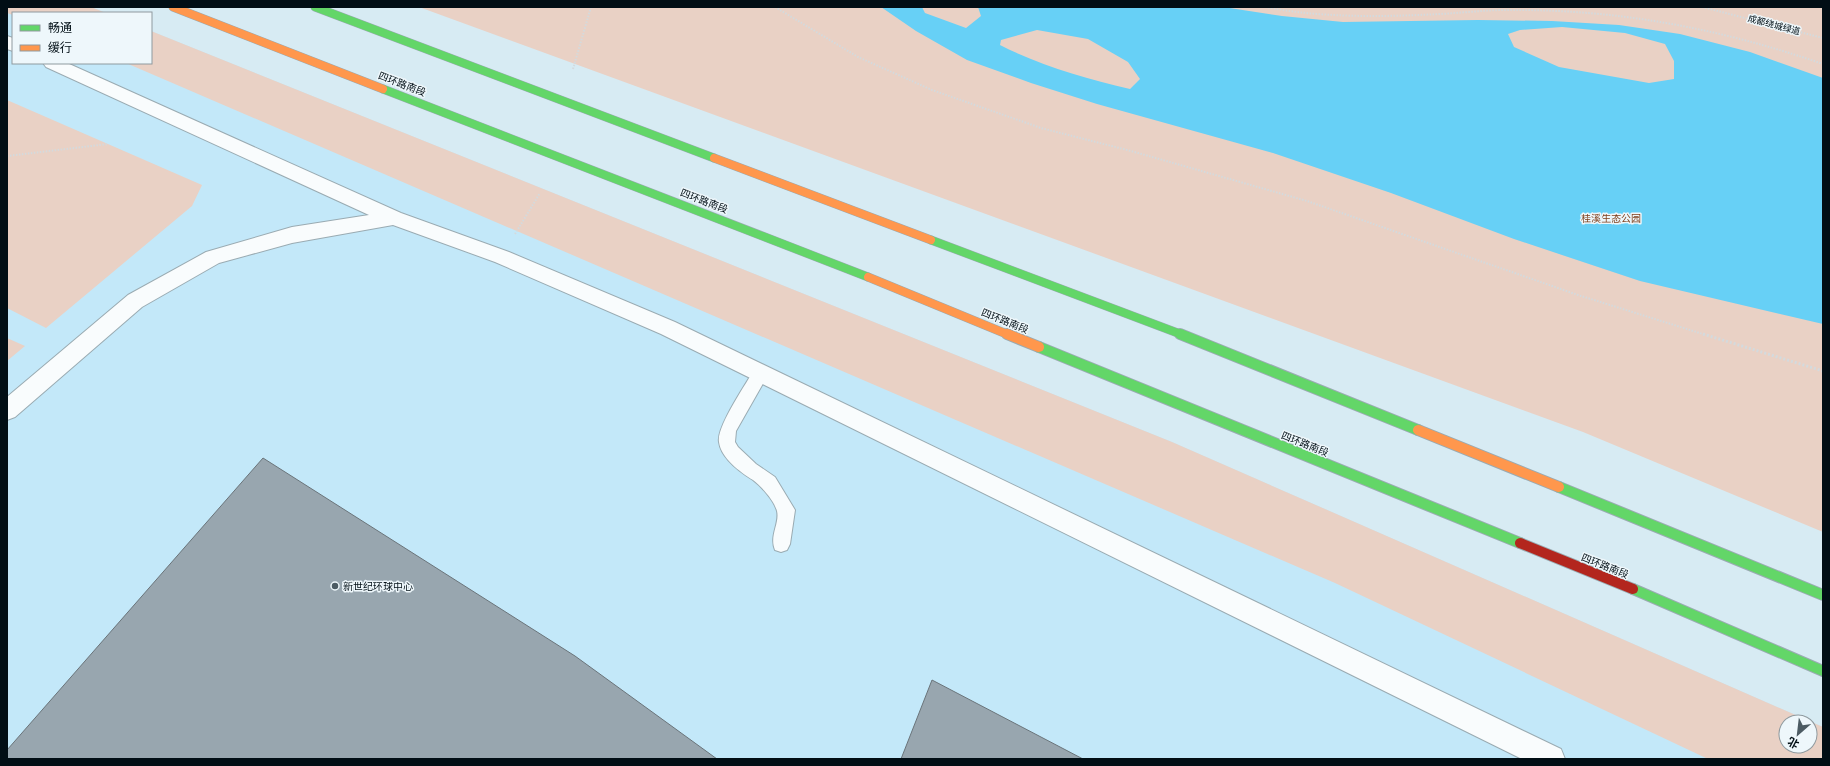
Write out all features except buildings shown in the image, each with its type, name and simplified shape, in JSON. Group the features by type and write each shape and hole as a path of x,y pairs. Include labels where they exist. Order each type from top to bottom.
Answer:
{"highway":[{"name":"四环路南段","path":"172,7 851,270 1699,616 1823,671"},
{"path":"315,7 1202,342 1823,595"}],"street":[{"path":"54,64 394,218 502,257 668,328 1552,759"},
{"path":"7,410 135,301 213,257 292,235 394,218"}],"lane":[{"path":"761,373 728,430 727,442 732,452 750,469 769,482 786,510 781,544"}],"path":[{"path":"573,69 591,7"},
{"path":"775,7 858,57 932,90 1033,126 1131,151 1307,201 1578,295 1823,371"},
{"path":"1265,7 1285,12 1364,15 1439,14 1506,10 1614,14 1708,29 1752,40 1823,64"},
{"name":"成都绕城绿道","path":"1702,7 1823,38"},
{"path":"7,156 108,144"},
{"path":"502,257 540,193"}],"shaded area":[{"path":"7,7 91,7 104,12 12,12 12,64 152,64 152,31 1172,442 1793,714 1778,714 1778,754 1818,754 1818,725 1823,727 1823,759 7,759"}],"green space":[{"path":"7,7 91,7 104,12 12,12 12,15 7,13"},
{"name":"桂溪生态公园","path":"419,7 1823,7 1823,532 1583,432"},
{"path":"152,31 1172,442 1793,714 1778,714 1778,754 1818,754 1818,725 1823,727 1823,759 1708,759 1335,583 128,64 152,64"},
{"path":"7,100 202,185 192,206 46,328 7,308"},
{"path":"7,338 25,346 7,361"}],"water":[{"path":"881,7 922,7 925,13 966,28 981,16 978,7 1223,7 1282,16 1343,22 1478,20 1552,21 1619,25 1680,34 1750,52 1823,78 1823,324 1640,281 1514,239 1391,193 1273,153 1097,104 1031,83 967,60 916,31","holes":["1562,27 1625,33 1665,44 1674,61 1674,79 1649,83 1559,67 1514,47 1508,34 1520,30","1037,30 1088,39 1128,62 1140,79 1130,89 1064,71 1031,59 1000,45 1001,40"]}],"traffic: fast":[{"path":"315,7 714,158"},
{"path":"383,89 868,277"},
{"path":"931,240 1202,342 1418,430"},
{"path":"1039,347 1520,543"},
{"path":"1559,487 1823,595"},
{"path":"1633,589 1699,616 1823,671"}],"traffic: slow":[{"path":"173,7 383,89"},
{"path":"714,158 931,240"},
{"path":"868,277 1039,347"},
{"path":"1418,430 1559,487"}],"traffic: jam":[{"path":"1520,543 1633,589"}],"place":[{"name":"新世纪环球中心","path":"335,586"}]}
